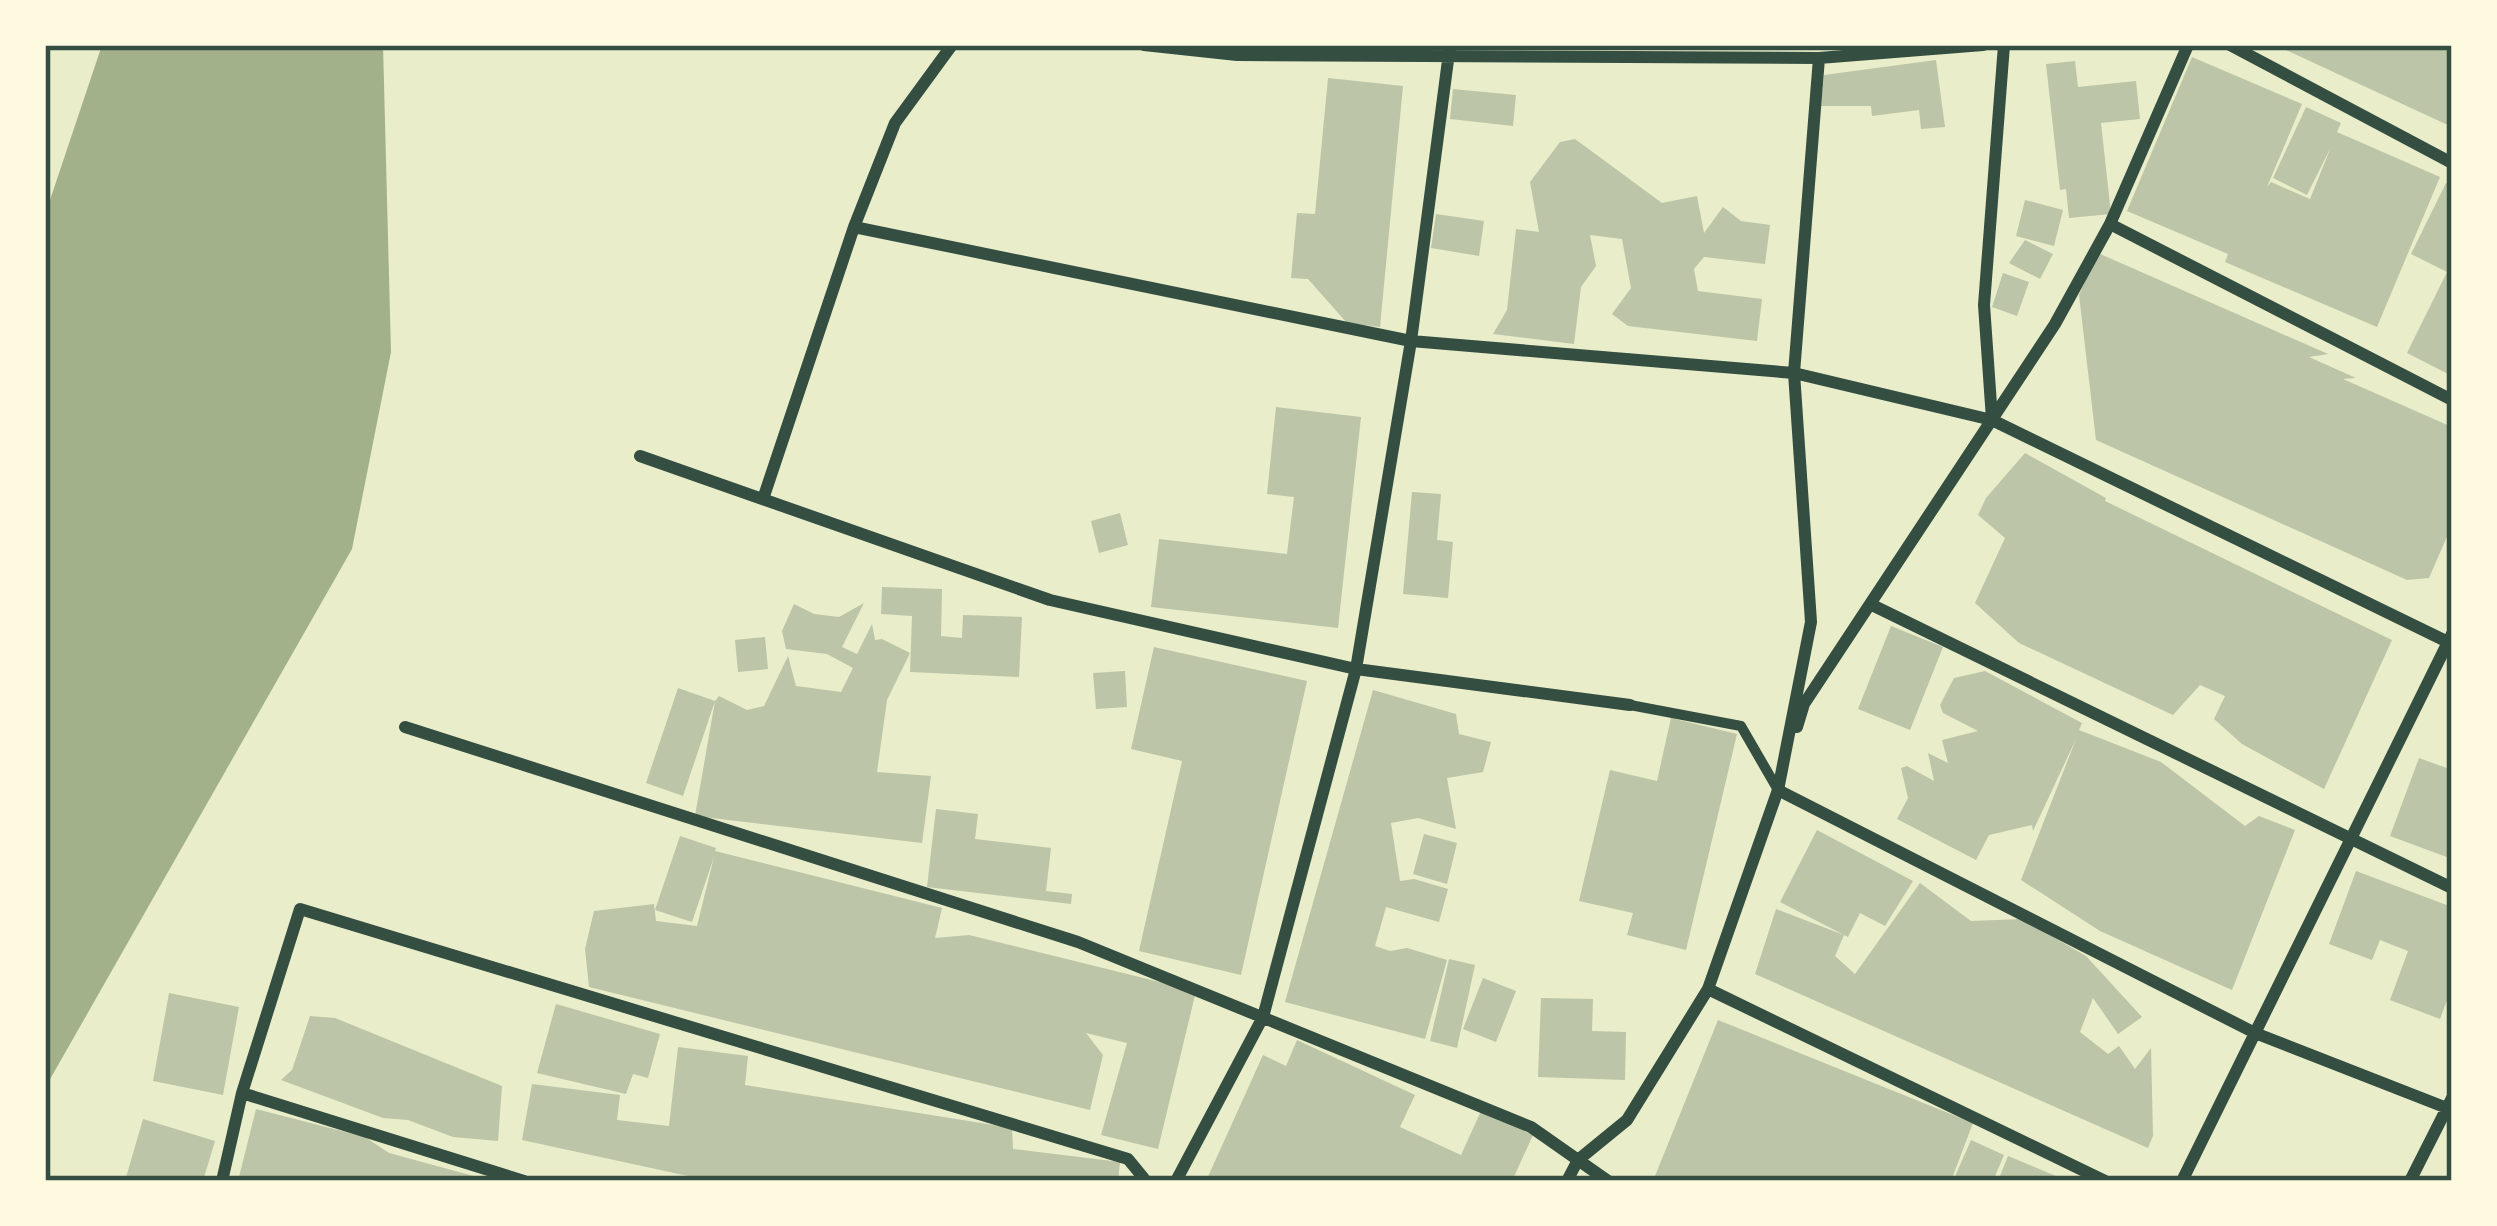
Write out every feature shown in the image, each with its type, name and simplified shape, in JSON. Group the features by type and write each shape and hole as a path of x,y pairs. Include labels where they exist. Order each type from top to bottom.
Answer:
{"street":[{"path":"763,499 854,226 895,124 952,45"},
{"path":"1144,45 1237,55 1450,51 1819,58 1983,45"},
{"path":"1992,420 1984,305 2004,45"},
{"path":"1568,1181 1579,1160 1627,1120 1708,989 1804,704 2055,324 2110,224 2188,45"},
{"path":"2230,45 2452,164"},
{"path":"1176,1181 1263,1017 1356,669 1411,341 1450,51"},
{"path":"1778,790 1811,622 1794,373 1819,58"},
{"path":"2110,224 2452,400"},
{"path":"854,226 1411,341 1794,373 1992,420 2451,640 2182,1181"},
{"path":"640,456 1050,600 1356,669 1630,705 1742,726 1778,790 2255,1033 2450,1105 2410,1181"},
{"path":"1870,604 2452,889"},
{"path":"405,727 1078,941 1531,1127 1608,1181"},
{"path":"222,1181 242,1094 300,909 1128,1159 1146,1181"},
{"path":"1708,989 2105,1181"},
{"path":"242,1094 524,1181"}],"shaded area":[{"path":"102,45 383,45 391,352 352,549 45,1088 45,215"}],"building":[{"path":"2275,45 2452,46 2452,127"},
{"path":"2192,57 2302,104 2267,187 2271,182 2310,199 2331,147 2307,195 2273,178 2306,107 2341,123 2337,132 2440,177 2377,327 2225,262 2228,254 2127,211"},
{"path":"1936,60 1945,127 1921,129 1919,110 1872,116 1871,106 1821,106 1824,75"},
{"path":"2075,61 2078,87 2136,81 2140,119 2101,123 2111,214 2069,218 2066,189 2060,190 2046,64"},
{"path":"1328,78 1403,86 1380,327 1347,323 1308,279 1291,278 1297,213 1315,214"},
{"path":"1453,89 1516,95 1513,126 1450,119"},
{"path":"1575,139 1662,203 1697,196 1704,233 1723,207 1741,221 1770,225 1765,264 1704,257 1694,269 1698,291 1762,299 1757,341 1628,326 1612,314 1631,288 1622,239 1590,235 1596,266 1581,287 1574,344 1493,334 1507,310 1516,229 1539,232 1530,182 1560,142"},
{"path":"2446,183 2452,187 2452,376 2407,353 2447,272 2411,254"},
{"path":"2025,200 2063,210 2054,246 2016,236"},
{"path":"1436,214 1484,221 1479,256 1431,248"},
{"path":"2025,240 2053,254 2040,279 2009,263"},
{"path":"2098,253 2328,354 2309,357 2356,378 2343,379 2452,427 2452,525 2429,578 2407,580 2096,440 2079,295"},
{"path":"2003,273 2029,282 2017,316 1992,307"},
{"path":"1276,407 1361,417 1338,628 1151,607 1159,539 1287,554 1294,497 1267,494"},
{"path":"2025,453 2105,501 2392,640 2324,789 2242,744 2214,719 2225,696 2200,685 2173,715 2019,643 1975,603 2005,538 1978,515 1986,498"},
{"path":"1412,492 1441,494 1437,540 1453,542 1448,598 1403,594"},
{"path":"1120,513 1128,545 1099,553 1091,521"},
{"path":"882,587 942,589 941,636 962,638 963,615 1022,617 1019,677 910,672 912,616 881,614"},
{"path":"864,603 842,647 857,654 872,624 875,640 910,653 887,700 877,772 931,776 922,843 695,816 719,696 747,710 764,706 788,656 796,686 841,692 853,668 827,654 786,649 782,631 794,604 814,614 839,617"},
{"path":"1891,626 1943,647 1910,730 1858,709"},
{"path":"765,637 768,669 738,672 735,640"},
{"path":"1154,647 1307,681 1241,975 1139,951 1182,761 1131,749"},
{"path":"1125,671 1127,707 1096,709 1093,673"},
{"path":"1985,671 2082,723 2079,730 2161,762 2245,826 2259,816 2295,830 2232,990 2100,931 2021,880 2076,739 2033,831 2032,825 1989,835 1976,860 1897,819 1908,798 1901,768 1907,766 1934,781 1928,753 1948,763 1942,740 1978,731 1943,713 1940,705 1954,678"},
{"path":"678,688 715,701 683,796 646,783"},
{"path":"1373,690 1456,714 1459,734 1491,742 1483,772 1447,778 1456,829 1418,818 1391,823 1400,881 1414,879 1448,889 1439,922 1386,907 1375,946 1390,951 1407,948 1447,960 1425,1039 1285,1002"},
{"path":"1671,718 1737,734 1686,950 1627,935 1633,913 1579,901 1610,770 1657,781"},
{"path":"2419,758 2452,770 2452,859 2390,836"},
{"path":"936,809 978,814 975,839 1051,848 1046,891 1072,894 1071,904 927,887"},
{"path":"1817,830 1913,881 1885,926 1860,913 1848,937 1780,902"},
{"path":"1424,834 1457,843 1447,884 1413,874"},
{"path":"680,836 715,851 942,908 935,938 969,935 1196,991 1158,1149 1101,1135 1127,1043 1086,1033 1103,1055 1090,1110 589,987 585,949 594,911 654,904 656,921 697,926 714,857 692,922 655,910"},
{"path":"2356,871 2452,907 2452,987 2440,1019 2390,1000 2408,951 2380,940 2372,960 2329,944"},
{"path":"1920,883 1971,921 2022,919 2086,956 2142,1017 2118,1034 2093,998 2080,1032 2108,1054 2119,1046 2135,1069 2151,1048 2153,1136 2148,1148 1755,974 1776,909 1844,935 1835,956 1855,974"},
{"path":"1449,959 1475,965 1457,1048 1430,1041"},
{"path":"1483,978 1516,991 1496,1042 1463,1029"},
{"path":"169,993 239,1007 223,1095 153,1081"},
{"path":"1541,998 1593,999 1592,1031 1626,1032 1625,1080 1538,1077"},
{"path":"556,1004 660,1034 648,1078 633,1074 626,1094 537,1073"},
{"path":"310,1016 335,1018 502,1086 498,1141 453,1137 408,1120 383,1118 281,1080 292,1070"},
{"path":"1718,1020 1973,1123 1951,1181 1653,1181"},
{"path":"1297,1040 1415,1095 1400,1127 1461,1155 1481,1111 1533,1135 1512,1181 1206,1181 1263,1055 1286,1066"},
{"path":"678,1047 748,1056 745,1085 1012,1128 1013,1149 1120,1162 1118,1181 711,1181 522,1140 532,1084 620,1095 617,1120 669,1126"},
{"path":"256,1109 365,1137 389,1153 492,1181 238,1181"},
{"path":"143,1119 215,1141 203,1181 125,1181"},
{"path":"1971,1140 2004,1155 1993,1181 1953,1181"},
{"path":"2008,1156 2068,1181 1998,1181"}]}
